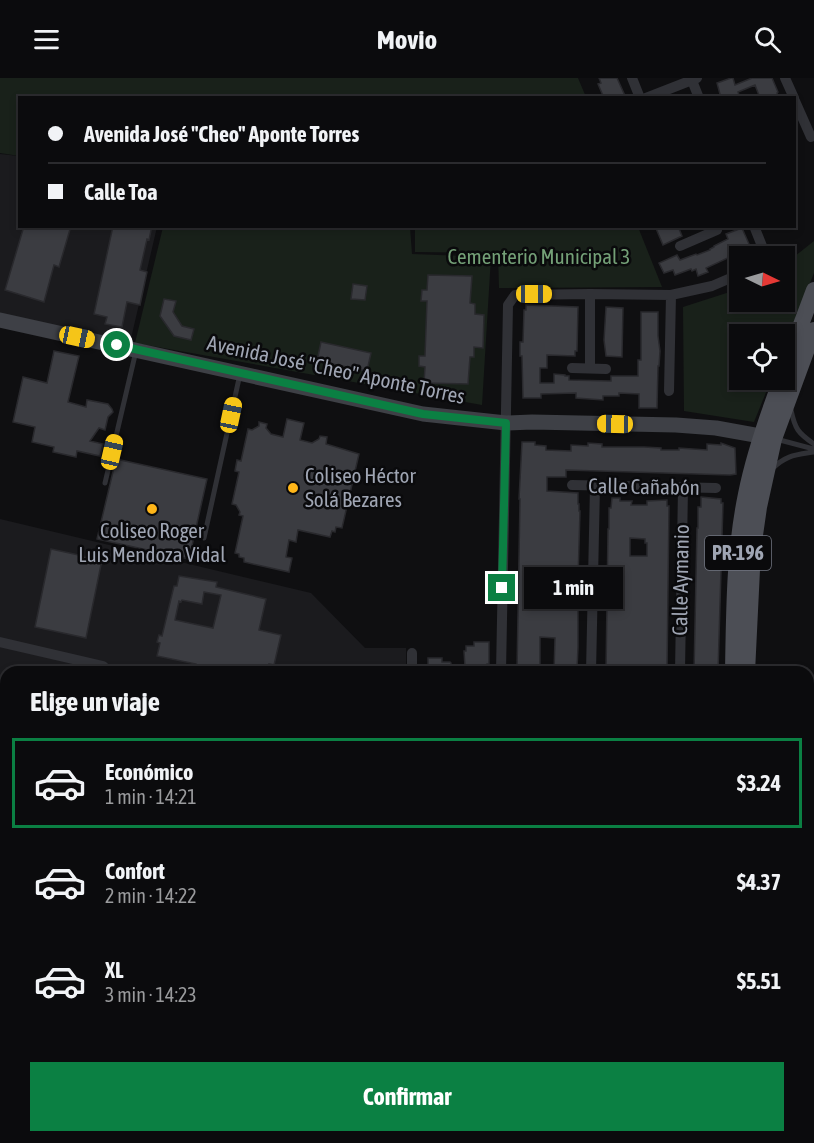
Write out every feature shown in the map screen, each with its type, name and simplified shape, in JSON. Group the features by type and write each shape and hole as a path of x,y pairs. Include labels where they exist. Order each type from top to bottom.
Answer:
{"main road":[{"path":"795,341 814,290"},
{"name":"PR-196","path":"747,666 753,549 766,475 767,437 789,398 814,330"},
{"name":"PR-196","path":"733,666 734,598 739,536 746,495 767,437 779,390"}],"street":[{"path":"632,78 639,96"},
{"path":"785,78 793,96"},
{"path":"651,96 693,79 698,96"},
{"path":"796,103 811,137"},
{"path":"755,228 762,246"},
{"path":"680,246 696,232 717,230"},
{"path":"501,666 508,305 515,295 671,295 712,286 729,279"},
{"path":"590,294 590,368"},
{"path":"669,391 671,295"},
{"name":"Avenida José \"Cheo\" Aponte Torres","path":"0,320 423,414 506,423 676,424 767,437"},
{"path":"572,368 606,369"},
{"name":"Calle Cañabón","path":"572,485 716,488"},
{"path":"591,666 595,486"},
{"name":"Calle Aymanio","path":"680,666 683,487"},
{"path":"0,642 103,666"},
{"path":"412,654 412,666"}],"lane":[{"path":"105,483 136,349"},
{"path":"204,538 240,373"},
{"path":"789,398 794,425 802,436 814,444"},
{"path":"767,437 814,451"},
{"path":"766,475 788,457 814,451"}],"shaded area":[{"path":"0,154 18,156 18,228 157,228 129,347 0,318"},
{"path":"0,519 311,593 365,648 406,648 406,666 0,666"}],"green space":[{"path":"0,78 578,78 586,96 18,96 18,156 0,153"},
{"path":"163,228 410,228 412,254 491,257 482,405 135,343"},
{"name":"Cementerio Municipal 3","path":"415,228 638,228 662,287 499,288 498,253 415,252"},
{"path":"814,241 814,273 794,324 729,324 729,390 767,390 754,422 684,411 683,307 729,292 729,312 795,312 795,256"}],"building":[{"path":"599,78 617,78 625,96 603,96 598,84 601,83"},
{"path":"731,78 735,85 752,78 772,78 778,96 759,96 755,85 738,92 739,96 720,96 717,83"},
{"path":"23,228 70,228 59,267 54,265 44,302 5,290"},
{"path":"113,228 152,228 140,270 147,272 140,305 127,302 122,327 105,324 107,317 94,314"},
{"path":"656,228 679,228 682,236 663,245"},
{"path":"742,228 749,244 729,246 729,257 706,268 708,272 698,276 696,269 675,275 673,270 664,273 659,263 677,255 680,260 710,250 728,239 726,234"},
{"path":"428,275 472,276 470,303 475,304 475,314 484,315 483,348 474,347 474,357 470,357 468,384 424,383 425,367 419,366 419,356 425,356 427,301 421,301 422,290 427,290"},
{"path":"353,284 367,286 365,300 351,299"},
{"path":"164,299 176,301 173,312 182,326 194,329 191,340 174,336 160,316"},
{"path":"526,305 578,307 575,356 547,355 547,368 540,368 540,383 554,383 554,374 569,376 569,380 611,381 611,376 638,376 638,360 641,360 641,312 658,312 660,351 657,408 639,408 639,394 619,393 619,396 603,396 603,400 576,398 576,393 541,394 541,398 523,398 520,342 523,342"},
{"path":"606,307 623,308 622,357 606,356 604,340"},
{"path":"321,342 371,353 367,371 317,361"},
{"path":"54,351 79,356 68,402 86,407 87,400 108,404 112,409 113,412 108,417 105,430 99,428 90,441 103,444 100,456 77,451 76,457 53,452 54,447 32,442 35,427 13,422 23,377 47,383"},
{"name":"Coliseo Héctor Solá Bezares","path":"287,419 304,423 300,440 312,443 320,436 327,437 326,444 359,454 342,528 336,527 330,537 298,530 296,542 289,540 286,557 292,558 289,572 244,562 244,558 235,553 243,516 239,515 240,512 236,505 232,504 239,472 235,471 237,460 241,461 248,429 252,430 259,426 259,422 267,424 266,428 271,434 283,437"},
{"path":"522,442 535,442 535,445 546,446 546,450 571,451 571,445 588,446 588,443 602,444 602,447 707,450 707,444 721,445 721,443 735,448 736,474 730,475 566,470 566,477 547,477 547,491 578,493 580,511 577,666 554,666 555,638 540,637 540,666 517,666"},
{"name":"Coliseo Roger Luis Mendoza Vidal","path":"116,459 207,479 189,559 97,539"},
{"path":"701,497 721,499 723,503 718,666 694,666 697,528 698,507 701,507"},
{"path":"612,498 632,501 631,505 647,505 647,501 667,500 667,506 669,506 667,666 606,666 609,508 611,508","holes":["630,538 645,539 647,543 647,556 630,556"]},
{"path":"51,549 102,560 86,638 35,627"},
{"path":"179,576 217,582 216,587 266,599 259,630 281,635 274,665 196,666 196,664 157,656 160,643 157,642 159,635 162,636 174,586 177,586","holes":["204,592 221,595 213,628 175,620 179,601 202,604"]},
{"path":"474,642 489,642 489,664 487,666 465,666 466,646 474,646"},
{"path":"428,658 442,658 442,662 451,663 451,666 428,666"}],"place":[{"name":"Coliseo Héctor Solá Bezares","path":"293,488"},
{"name":"Coliseo Roger Luis Mendoza Vidal","path":"152,509"}],"route":[{"path":"117,345 423,414 506,423 502,588"}]}
